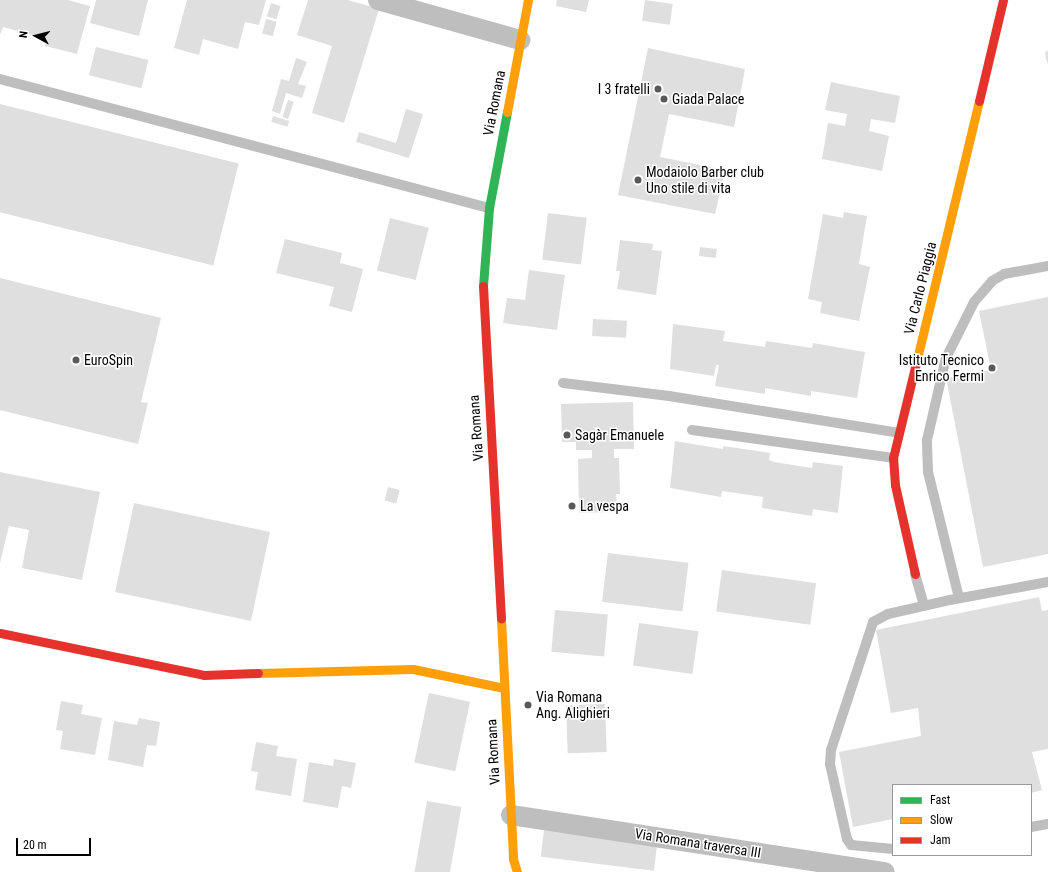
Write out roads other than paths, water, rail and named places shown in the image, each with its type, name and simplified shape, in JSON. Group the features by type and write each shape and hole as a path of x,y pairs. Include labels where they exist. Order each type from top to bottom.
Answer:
{"street":[{"path":"378,0 520,40"},
{"name":"Via Romana","path":"517,872 514,858 511,815 483,315 484,256 488,208 528,0"},
{"name":"Via Carlo Piaggia","path":"915,574 895,485 893,458 1003,0"},
{"path":"0,632 204,675 413,669 446,674 504,688"},
{"name":"Via Romana traversa III","path":"511,815 885,872"},
{"name":"Via Romana","path":"510,872 514,858"}],"lane":[{"path":"0,79 488,208"},
{"path":"959,598 928,472 928,440 946,358 974,302 992,281 1004,274 1048,266"},
{"path":"564,383 669,396 899,433"},
{"path":"692,430 893,458"},
{"name":"Via Carlo Piaggia","path":"915,574 924,606"},
{"path":"892,849 857,847 851,845 847,839 830,764 831,750 873,622 888,614 959,598 1048,582"},
{"path":"1032,828 1048,824"}],"place":[{"name":"I 3 fratelli","path":"658,89"},
{"name":"Giada Palace","path":"664,99"},
{"name":"Modaiolo Barber club Uno stile di vita","path":"638,180"},
{"name":"EuroSpin","path":"76,360"},
{"name":"Istituto Tecnico Enrico Fermi","path":"992,368"},
{"name":"Sagàr Emanuele","path":"567,435"},
{"name":"La vespa","path":"572,506"},
{"name":"Via Romana Ang. Alighieri","path":"528,705"}]}
